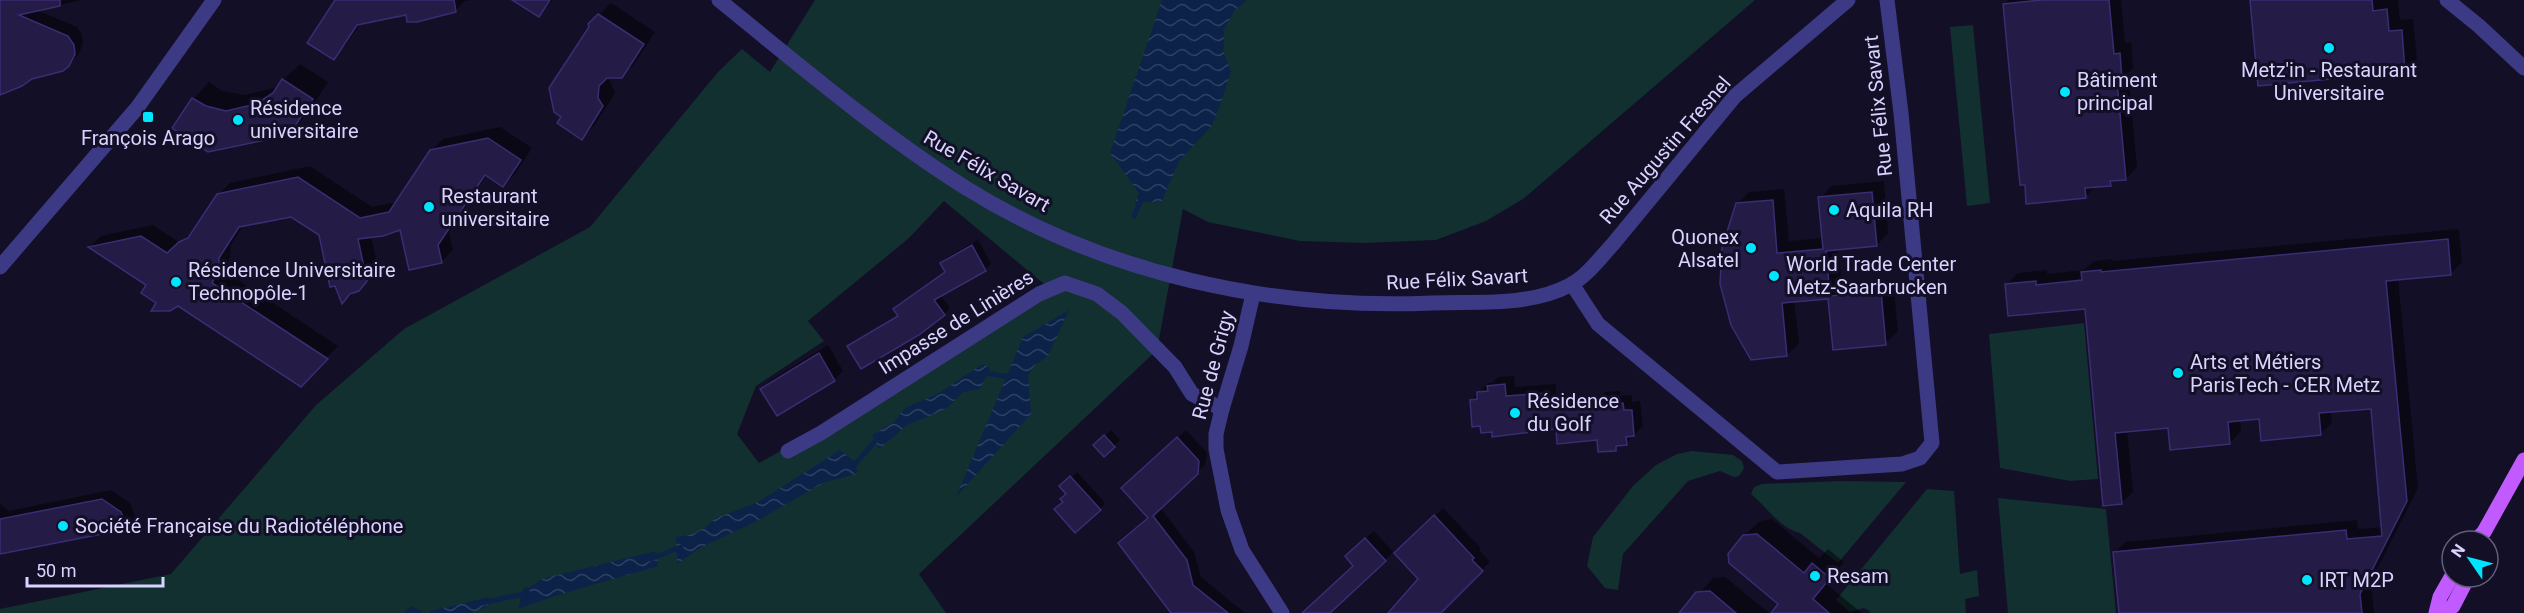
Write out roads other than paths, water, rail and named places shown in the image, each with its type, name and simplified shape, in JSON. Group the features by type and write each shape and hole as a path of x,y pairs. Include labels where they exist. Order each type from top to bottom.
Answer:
{"main road":[{"path":"2486,529 2524,460"},
{"path":"2436,613 2445,589"},
{"path":"2445,613 2453,606 2462,589"}],"street":[{"path":"0,267 137,108 214,0"},
{"name":"Rue Félix Savart","path":"719,0 908,149 996,205 1092,250 1153,269 1253,294 1326,302 1395,304 1531,299 1572,284 1598,324 1777,472 1902,464 1920,458 1932,442 1901,112 1887,0"},
{"name":"Rue Augustin Fresnel","path":"1572,284 1613,244 1735,96 1848,0"},
{"path":"2447,0 2524,68"},
{"name":"Impasse de Linières","path":"788,451 821,433 1039,294 1065,283 1096,294 1122,313 1175,367 1192,394 1222,409"},
{"name":"Rue de Grigy","path":"1253,294 1216,434 1216,449 1228,510 1242,550 1282,613"}],"water":[{"path":"1162,0 1247,0 1235,10 1224,29 1224,54 1231,71 1211,127 1179,161 1162,201 1135,203 1139,193 1110,153"},
{"path":"1069,310 1048,356 1034,366 1028,375 1031,414 956,497 1023,337"},
{"path":"983,364 990,368 980,389 963,392 946,409 907,425 879,449 872,435 894,422 905,408 937,394"},
{"path":"840,450 856,463 857,474 825,482 753,523 700,548 677,564 676,537 693,534 706,527 714,519 758,502"},
{"path":"656,551 658,566 518,609 524,587 529,588 540,580"},
{"path":"489,597 488,606 471,613 429,613 430,611"}],"waterway":[{"path":"1134,216 1142,197"},
{"path":"981,376 986,373 1010,377 1012,375"},
{"path":"852,464 856,463 878,438"},
{"path":"650,559 681,547"},
{"path":"482,603 528,593"},
{"path":"407,613 412,609 420,613"}],"place":[{"name":"Metz'in - Restaurant Universitaire","path":"2329,48"},
{"name":"Bâtiment principal","path":"2065,92"},
{"name":"François Arago","path":"148,117"},
{"name":"Résidence universitaire","path":"238,120"},
{"name":"Restaurant universitaire","path":"429,207"},
{"name":"Aquila RH","path":"1834,210"},
{"name":"Quonex Alsatel","path":"1751,248"},
{"name":"World Trade Center Metz-Saarbrucken","path":"1774,276"},
{"name":"Résidence Universitaire Technopôle-1","path":"176,282"},
{"name":"Arts et Métiers ParisTech - CER Metz","path":"2178,373"},
{"name":"Résidence du Golf","path":"1515,413"},
{"name":"Société Française du Radiotéléphone","path":"63,526"},
{"name":"Resam","path":"1815,576"},
{"name":"IRT M2P","path":"2307,580"}]}
